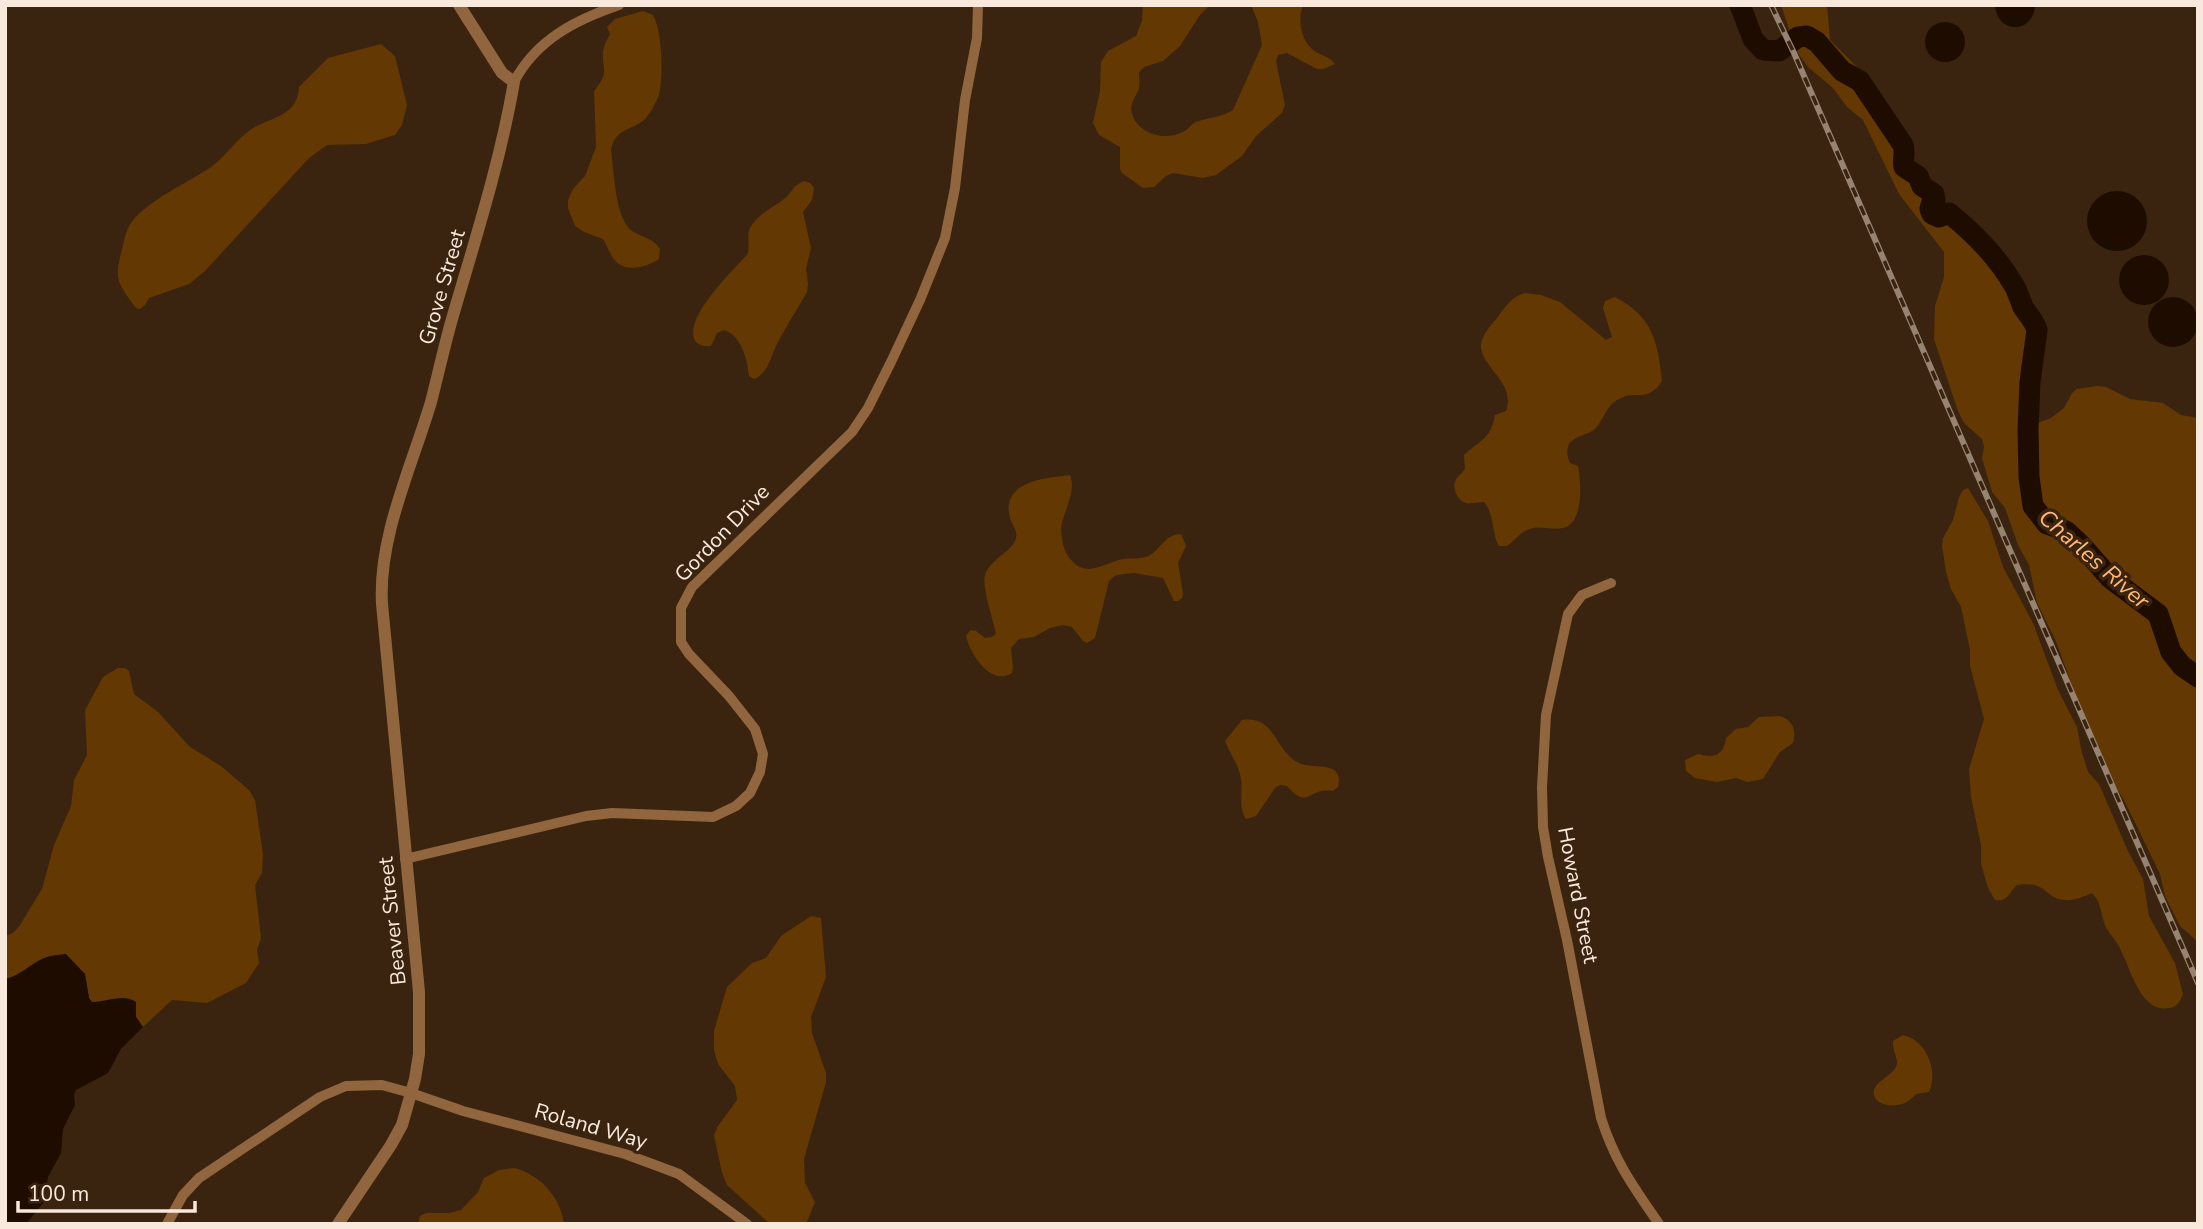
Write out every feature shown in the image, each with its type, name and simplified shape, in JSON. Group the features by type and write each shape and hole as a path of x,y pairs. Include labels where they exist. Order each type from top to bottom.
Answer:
{"street":[{"path":"459,5 502,73 514,82 536,50 575,23 619,5"},
{"name":"Gordon Drive","path":"405,859 586,816 612,813 713,817 736,806 750,793 760,772 763,754 755,729 681,642 681,608 692,587 852,432 868,408 891,362 920,300 944,238 956,188 965,100 977,38 978,5"},
{"name":"Grove Street","path":"382,594 389,534 430,403 491,189 514,82"},
{"name":"Howard Street","path":"1611,583 1582,595 1568,614 1563,631 1546,715 1543,827 1601,1118 1619,1166 1659,1224"},
{"name":"Beaver Street","path":"338,1224 402,1125 419,1055 419,992 382,594"},
{"name":"Roland Way","path":"167,1224 184,1195 199,1178 320,1097 346,1086 382,1085 463,1111 625,1154 679,1174 747,1224"}],"shaded area":[{"path":"1143,5 1210,5 1200,15 1180,46 1163,61 1144,67 1139,72 1139,88 1131,110 1141,127 1154,134 1176,135 1196,122 1233,110 1262,45 1258,22 1251,5 1303,5 1301,24 1307,43 1335,64 1317,69 1287,53 1278,55 1276,61 1285,105 1282,113 1256,136 1242,156 1216,175 1203,178 1173,173 1154,187 1143,188 1122,173 1120,147 1099,135 1093,123 1100,91 1101,62 1108,51 1136,36 1142,21"},
{"path":"1781,5 1827,5 1830,40 1868,78 1913,178 1980,247 2028,312 2034,331 2030,393 2037,423 2051,418 2064,408 2077,389 2097,386 2106,387 2130,399 2163,403 2181,415 2198,418 2198,942 2180,926 2165,896 2160,874 2125,802 2098,758 2056,641 2037,603 2029,565 2018,545 2005,508 1992,492 1982,458 1982,439 1964,423 1958,411 1934,339 1935,306 1944,277 1944,252 1899,194 1863,120 1847,107 1833,88 1808,67 1796,50"},
{"path":"1995,5 2035,5 2029,21 2015,27 2002,22"},
{"path":"643,11 653,15 660,41 659,93 647,116 640,123 620,133 611,150 616,194 626,225 651,240 660,249 659,259 655,262 628,268 616,262 603,239 575,226 568,200 573,189 585,176 596,147 594,91 604,75 603,51 610,34 607,27 615,19"},
{"path":"1945,22 1959,28 1965,42 1959,56 1945,62 1931,56 1925,42 1931,28"},
{"path":"381,44 395,56 407,105 402,125 395,135 366,144 327,145 309,158 205,271 189,284 149,298 140,309 136,308 121,286 118,274 126,233 135,218 144,209 215,164 250,130 288,111 297,97 299,87 328,58"},
{"path":"804,181 814,188 812,200 803,212 811,248 806,269 807,292 763,373 754,379 749,376 745,356 735,337 724,330 717,333 711,346 701,345 696,342 693,333 695,322 721,283 747,255 749,231 753,223"},
{"path":"2117,191 2134,196 2142,204 2147,221 2142,238 2134,246 2117,251 2100,246 2092,238 2087,221 2092,204 2100,196"},
{"path":"2144,255 2162,262 2169,280 2162,298 2144,305 2126,298 2119,280 2126,262"},
{"path":"1525,293 1560,302 1606,340 1612,337 1603,308 1605,301 1615,297 1628,305 1646,322 1651,332 1662,381 1647,394 1625,396 1615,402 1595,429 1570,443 1568,455 1570,463 1578,466 1580,490 1578,508 1572,523 1562,528 1529,529 1507,546 1499,546 1490,512 1484,502 1462,501 1457,496 1454,485 1465,469 1464,455 1488,434 1495,415 1506,411 1508,401 1503,384 1483,355 1482,339 1509,303"},
{"path":"2173,297 2191,304 2198,322 2191,340 2173,347 2155,340 2148,322 2155,304"},
{"path":"1070,475 1071,495 1061,528 1064,547 1072,561 1079,567 1090,569 1122,559 1143,558 1151,555 1170,537 1181,534 1186,546 1178,563 1182,598 1174,601 1163,578 1134,573 1116,575 1109,581 1095,638 1087,643 1072,627 1063,625 1050,628 1034,637 1019,639 1011,648 1012,673 996,675 976,659 966,635 971,630 985,638 996,634 984,581 987,570 1011,547 1016,538 1016,530 1010,518 1012,496 1018,489 1038,480"},
{"path":"1968,488 1988,521 2003,567 2033,623 2058,690 2077,727 2088,772 2099,784 2143,879 2149,916 2175,963 2183,994 2174,1007 2159,1008 2143,996 2118,945 2106,928 2099,903 2092,893 2064,900 2057,899 2040,887 2027,884 2017,885 2006,898 1995,900 1988,888 1981,864 1981,845 1971,797 1969,769 1984,719 1970,666 1970,650 1961,607 1951,589 1942,546 1959,497 1963,490"},
{"path":"118,668 129,671 134,694 158,712 190,747 221,766 249,790 255,800 263,854 262,873 255,885 261,938 257,950 259,963 246,983 207,1003 172,1000 143,1027 135,1011 92,1003 85,974 50,956 5,979 5,936 13,933 20,925 42,889 54,845 71,806 74,780 87,755 85,710 103,677"},
{"path":"1780,716 1793,726 1793,743 1780,752 1763,779 1747,782 1736,778 1717,782 1695,778 1686,771 1685,760 1698,754 1717,754 1723,748 1726,738 1736,729 1748,727 1759,717"},
{"path":"1242,720 1262,723 1284,751 1299,763 1326,767 1337,772 1338,787 1333,791 1318,792 1304,798 1287,786 1280,785 1275,788 1256,816 1246,819 1241,805 1240,774 1225,741"},
{"path":"811,916 821,918 826,977 811,1017 812,1033 826,1073 826,1082 804,1159 805,1183 815,1202 806,1224 770,1224 727,1185 722,1173 714,1135 737,1100 735,1086 718,1064 714,1050 714,1031 727,987 752,963 766,958 781,936"},
{"path":"66,954 85,974 92,1002 131,999 136,1002 136,1017 143,1027 121,1049 108,1073 76,1090 75,1105 63,1129 61,1153 48,1177 44,1202 26,1224 5,1224 5,979 45,958"},
{"path":"1903,1035 1918,1043 1924,1050 1931,1066 1932,1084 1929,1092 1916,1094 1903,1104 1886,1105 1876,1099 1874,1089 1895,1068 1897,1060 1893,1041"},
{"path":"514,1168 532,1176 548,1189 559,1205 564,1224 418,1224 420,1216 426,1213 461,1210 478,1192 484,1178 499,1170"}],"waterway":[{"name":"Charles River","path":"1740,5 1753,39 1763,50 1779,51 1798,37 1807,36 1817,42 1842,71 1860,81 1903,145 1904,167 1918,176 1922,186 1934,194 1935,201 1930,209 1932,214 1939,217 1949,213 1985,247 2009,277 2037,330 2030,382 2028,430 2033,506 2047,524 2066,531 2110,578 2158,614 2171,652 2182,666 2198,677"}],"railway":[{"path":"1771,5 2198,983"}]}
